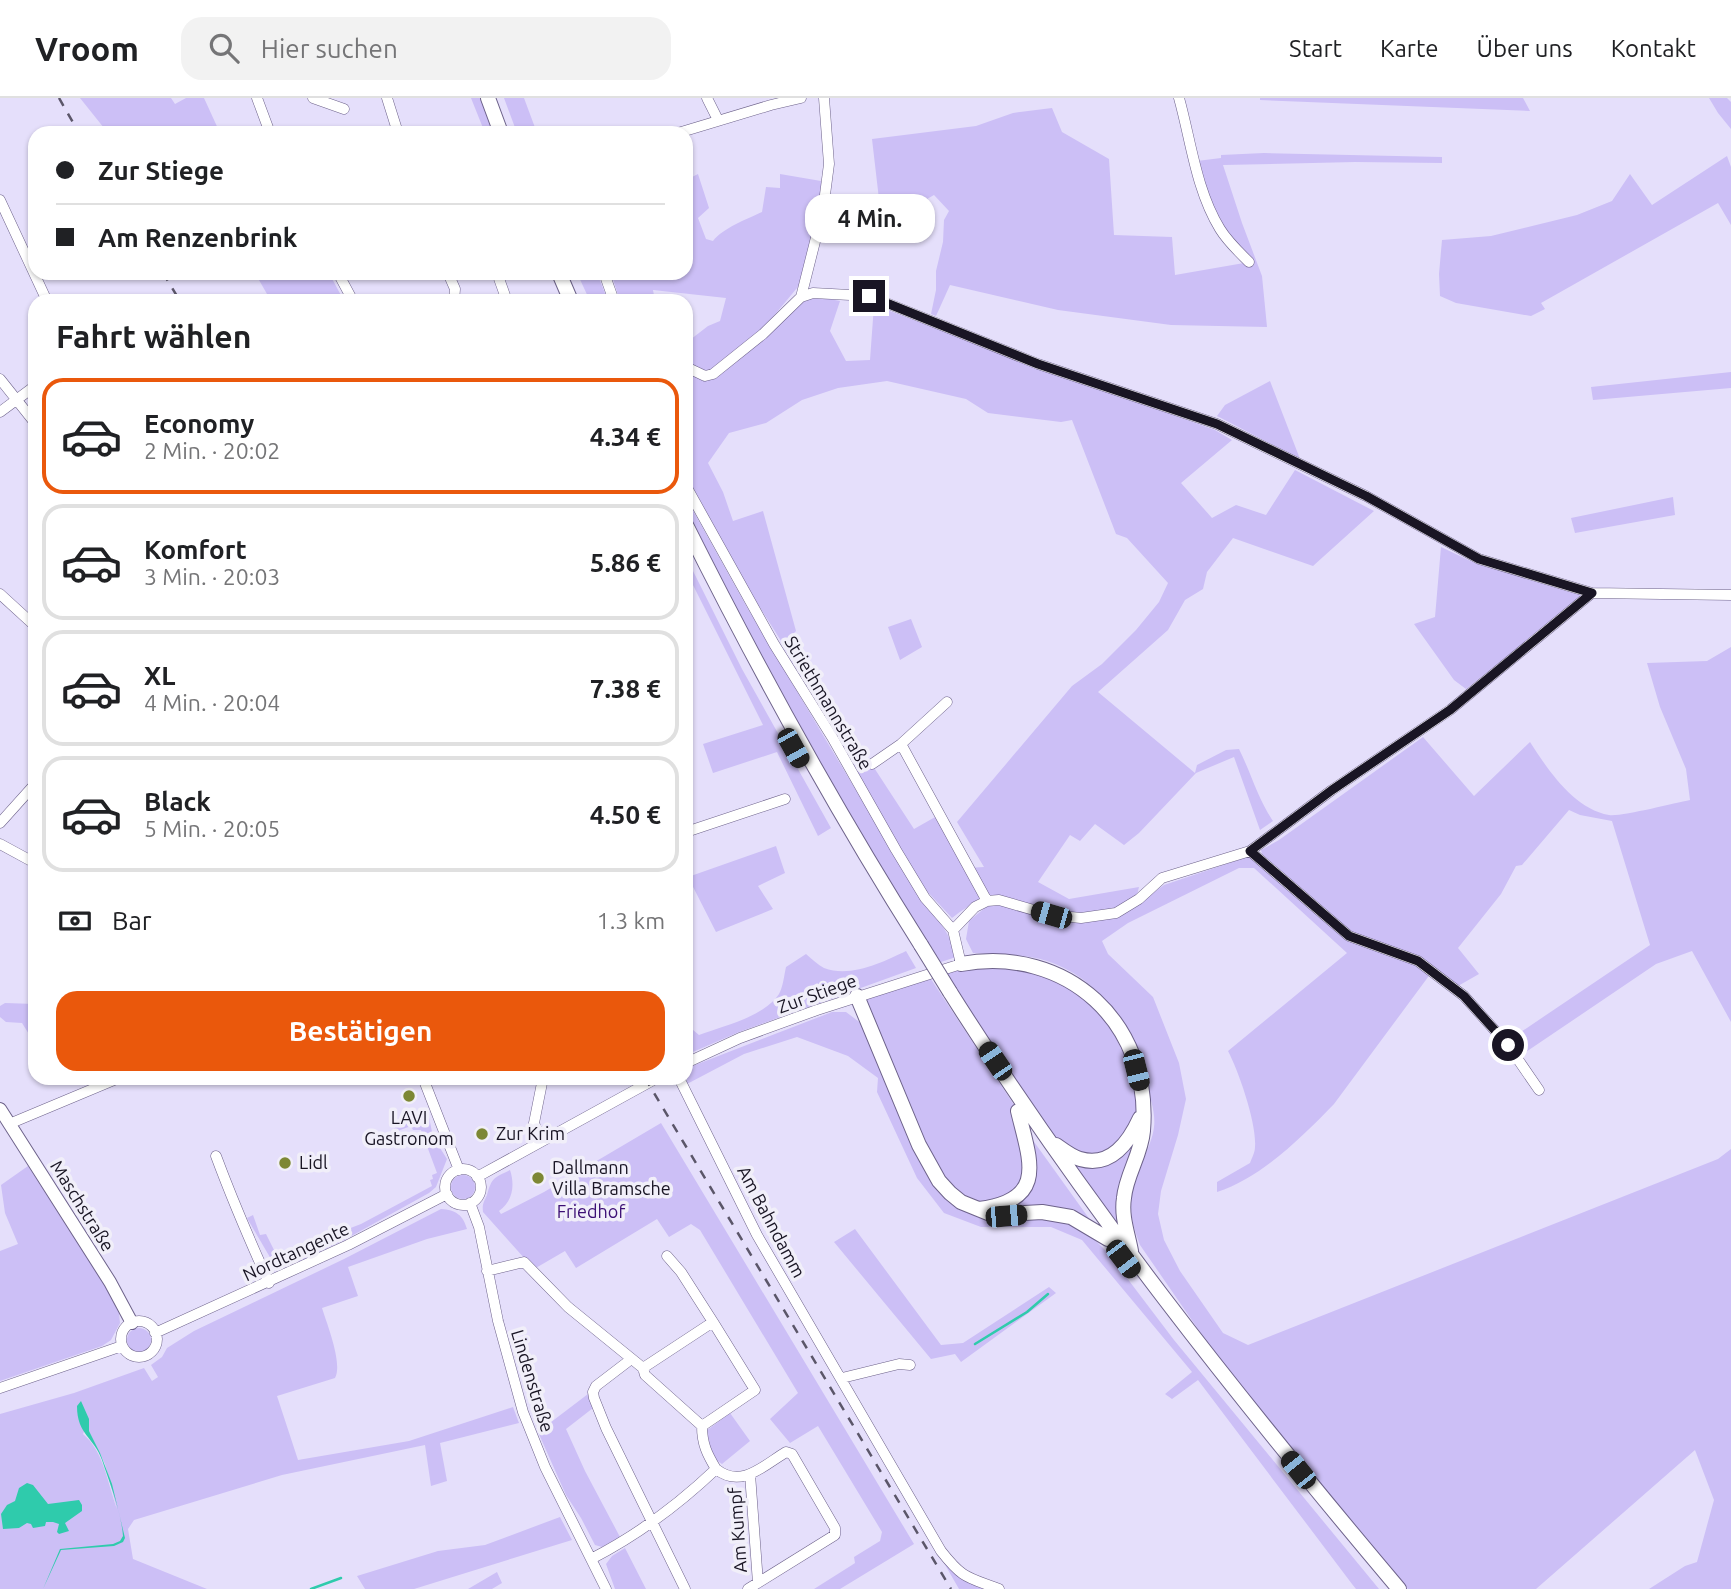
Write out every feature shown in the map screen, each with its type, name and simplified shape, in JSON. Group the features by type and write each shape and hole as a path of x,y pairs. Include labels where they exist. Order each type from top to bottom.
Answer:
{"highway":[{"path":"488,98 498,126"},
{"path":"498,98 509,126"},
{"path":"693,539 788,721 917,947"},
{"path":"693,559 779,725 831,816 917,947 1018,1111 1108,1239 1249,1423 1386,1589"},
{"path":"961,964 983,960 1026,963 1082,988 1110,1014 1129,1048 1140,1086 1143,1132 1123,1200 1132,1256"},
{"path":"946,994 1132,1256 1275,1441 1399,1589"},
{"path":"858,996 919,1145 930,1166 950,1193 993,1215 1057,1213 1071,1217 1108,1239"},
{"path":"977,1209 1016,1198 1029,1178 1029,1157 1018,1111"},
{"path":"1049,1141 1079,1159 1105,1159 1126,1143 1142,1114"}],"main road":[{"name":"Maschstraße","path":"0,1109 110,1282 132,1323"}],"street":[{"path":"257,98 267,126"},
{"path":"313,98 344,109"},
{"path":"387,98 396,126"},
{"path":"707,98 718,120"},
{"path":"693,128 801,98"},
{"path":"801,297 823,210 830,164 824,98"},
{"path":"1179,98 1209,209 1225,237 1249,262"},
{"path":"0,200 28,260"},
{"path":"693,370 705,376 713,374 763,334 801,297 813,293 869,296 1038,364 1217,424 1366,496 1479,559 1592,593 1731,595"},
{"path":"0,379 28,415"},
{"path":"0,412 28,391"},
{"name":"Striethmannstraße","path":"693,499 774,644 838,747 925,898 953,930 961,964"},
{"path":"953,930 975,907 987,901 999,900 1051,915 1081,918 1116,913 1139,899 1163,878 1250,851 1332,790 1450,710 1592,593"},
{"path":"0,594 28,620"},
{"name":"Striethmannstraße","path":"872,764 901,744 947,702"},
{"path":"901,744 987,901"},
{"path":"0,823 28,792"},
{"path":"693,830 785,799"},
{"path":"0,845 28,859"},
{"path":"1250,851 1349,936 1418,961 1464,996 1508,1045 1539,1090"},
{"name":"Zur Stiege","path":"693,1060 740,1038 858,996 961,964"},
{"path":"9,1124 101,1085"},
{"path":"426,1085 459,1170"},
{"path":"541,1141 534,1123 542,1085"},
{"path":"478,1177 644,1085"},
{"name":"Am Bahndamm","path":"683,1085 758,1235 941,1551 957,1572 999,1589"},
{"path":"216,1156 245,1232 256,1250 269,1283"},
{"path":"459,1170 469,1170 478,1177 480,1192 470,1203 458,1204 447,1194 447,1179 459,1170"},
{"name":"Nordtangente","path":"155,1333 269,1283 447,1194"},
{"name":"Lindenstraße","path":"470,1203 479,1227 505,1352 523,1412 545,1467 606,1589"},
{"path":"667,1256 681,1272 755,1390 702,1426"},
{"path":"488,1271 524,1262 568,1307 643,1368 645,1375 702,1426 706,1454 716,1469 652,1523 592,1559"},
{"path":"643,1368 713,1322"},
{"path":"132,1323 148,1324 155,1333 155,1347 144,1356 129,1354 122,1346 123,1330 132,1323"},
{"path":"0,1388 122,1346"},
{"path":"630,1360 596,1386 593,1392 606,1428 685,1589"},
{"path":"842,1378 899,1364 910,1365"},
{"name":"Am Kumpf","path":"716,1469 725,1477 738,1479 786,1452 792,1454 835,1528 835,1535 748,1589"},
{"name":"Am Kumpf","path":"750,1474 758,1583"}],"green space":[{"path":"80,98 171,98 175,104 186,98 204,98 217,126 102,126"},
{"path":"471,98 483,98 493,126 482,126"},
{"path":"504,98 524,98 534,126 514,126"},
{"path":"1523,98 1530,111 1260,100"},
{"path":"1709,98 1727,98 1731,102 1731,129 1718,113"},
{"path":"1052,108 1062,132 1109,159 1114,235 1172,237 1175,275 1244,263 1212,208 1197,161 1221,158 1221,155 1264,153 1442,157 1442,163 1223,165 1262,276 1267,327 1171,325 1058,310 950,285 936,316 931,314 944,220 949,211 934,195 882,225 872,139 976,126 1013,113"},
{"path":"1727,156 1731,167 1731,225 1718,203 1541,303 1545,309 1531,316 1456,303 1440,296 1442,240 1491,236 1577,215 1612,201 1630,174 1652,205"},
{"path":"698,174 709,208 698,218 706,239 713,241 729,228 762,212 766,187 780,188 780,174 821,181 822,191 802,282 762,330 711,371 705,372 693,366 693,338 720,321 726,298 653,290 654,294 618,294 613,280 693,280 693,176"},
{"path":"259,280 333,280 340,294 267,294"},
{"path":"580,280 600,280 605,294 587,294"},
{"path":"814,296 840,301 830,331 846,361 870,360 874,305 1215,430 1232,440 1181,483 1212,518 1236,505 1266,515 1295,470 1374,511 1313,566 1233,538 1207,572 1203,589 1185,600 1168,630 1098,692 1195,773 1197,765 1226,750 1239,749 1273,821 1260,830 1234,757 1196,773 1139,833 1124,845 1095,824 1080,841 1070,835 1038,882 1069,899 1139,887 1134,907 1164,885 1250,856 1284,875 1261,850 1423,737 1474,796 1530,742 1563,787 1584,805 1596,811 1615,815 1690,800 1686,769 1660,707 1647,663 1707,661 1731,647 1731,1022 1692,951 1656,964 1520,1056 1509,1040 1650,945 1612,821 1580,815 1569,810 1522,865 1516,866 1501,894 1458,948 1479,974 1458,986 1434,969 1334,1104 1265,1167 1217,1192 1217,1182 1250,1163 1255,1149 1250,1112 1228,1051 1347,953 1254,868 1239,868 1128,923 1102,941 1108,954 1153,997 1179,1063 1186,1099 1161,1191 1158,1214 1164,1240 1180,1271 1223,1333 1248,1345 1718,1159 1731,1149 1731,1589 1649,1589 1685,1566 1697,1562 1714,1500 1695,1450 1536,1589 1408,1589 1317,1483 1229,1374 1140,1245 1136,1232 1131,1211 1132,1191 1151,1139 1154,1122 1141,1061 1124,1024 1098,992 1066,969 1028,957 973,953 966,939 969,921 986,907 1000,903 1053,918 1053,915 1001,897 979,901 952,918 924,888 853,768 869,760 914,829 937,816 966,868 984,867 957,822 1072,686 1102,664 1136,630 1159,602 1168,583 1127,538 1116,534 1072,420 1061,422 988,413 966,399 887,381 838,388 802,400 766,423 729,433 708,463 723,492 733,521 763,511 796,631 783,644 752,595 693,488 693,374 710,377 719,374 764,338 802,300"},
{"path":"1731,372 1731,388 1593,400 1591,387"},
{"path":"1270,381 1300,459 1217,416 1225,405"},
{"path":"1673,497 1675,515 1575,533 1571,518"},
{"path":"693,511 748,609 920,898 946,932 956,957 941,962 871,854 806,742 693,527"},
{"path":"1441,547 1477,564 1583,596 1466,689 1454,680 1414,624 1435,617"},
{"path":"693,571 742,669 831,828 818,836 777,752 713,773 703,744 763,725 693,585"},
{"path":"911,619 922,647 900,660 888,627"},
{"path":"776,846 785,873 758,886 773,909 716,932 693,887 693,875"},
{"path":"906,951 916,968 739,1032 693,1052 693,1030 699,1035 764,1009 779,994 786,967 806,954 817,964 834,971 856,970"},
{"path":"1006,960 1097,1001 1140,1086 1135,1130 1093,1161 1049,1141 936,970"},
{"path":"927,973 1018,1111 1029,1157 1023,1190 977,1209 939,1181 857,996"},
{"path":"5,1003 28,1004 28,1033 22,1023 6,1022 0,1017 0,1006"},
{"path":"832,1012 846,1012 862,1024 956,1205 1054,1218 1072,1223 1089,1234 1108,1253 1174,1340 1379,1589 1356,1589 1198,1380 1172,1399 1165,1394 1192,1372 1082,1240 1051,1227 981,1227 944,1213 917,1178 877,1092 878,1078 848,1056 797,1037 744,1054 693,1081 693,1066"},
{"path":"428,1112 433,1137 447,1159 436,1187 346,1239 299,1262 297,1259 282,1264 271,1259 247,1218 253,1215 260,1235 266,1234 277,1256 361,1224 432,1186 430,1180 433,1179 432,1175 437,1173 421,1130 413,1130 411,1126 395,1132 394,1129"},
{"name":"Friedhof","path":"661,1123 914,1544 840,1589 814,1589 855,1563 854,1557 880,1541 882,1532 818,1426 790,1443 770,1419 798,1393 700,1230 691,1224 669,1237 657,1219 576,1268 565,1251 534,1269 483,1212 490,1185 494,1179 510,1170 512,1192 499,1211 501,1214 544,1192"},
{"path":"1140,1128 1124,1233 1067,1157 1094,1164"},
{"path":"1027,1132 1093,1224 1068,1210 1055,1207 1003,1210 1019,1200"},
{"path":"28,1166 104,1284 119,1313 120,1323 111,1340 102,1346 0,1381 0,1251 18,1244 5,1213 1,1185"},
{"path":"463,1175 472,1178 475,1187 472,1196 463,1199 454,1196 451,1187 454,1178"},
{"path":"441,1209 458,1214 467,1229 427,1239 348,1267 358,1296 322,1308 336,1354 335,1378 277,1396 298,1460 409,1441 513,1407 519,1423 440,1443 447,1481 431,1486 425,1445 282,1475 134,1520 128,1529 133,1559 207,1589 0,1589 0,1414 74,1393 144,1368 152,1381 158,1377 151,1365 162,1357 167,1348 194,1331","holes":["89,1419 88,1431 105,1464 117,1509 101,1459 83,1434"]},
{"path":"855,1229 941,1345 963,1343 1049,1287 1056,1293 961,1362 955,1354 931,1359 834,1242"},
{"path":"139,1328 150,1335 151,1340 144,1351 139,1352 128,1345 127,1340 134,1329"},
{"path":"588,1394 593,1408 566,1429 620,1537 602,1547 595,1545 566,1495 538,1432"},
{"path":"730,1413 750,1441 722,1464 712,1457 706,1431"},
{"path":"560,1517 572,1540 414,1589 365,1589 357,1576 438,1551 485,1545"},
{"path":"625,1548 646,1589 615,1589 606,1564 612,1556"},
{"path":"940,1556 993,1589 959,1589"},
{"path":"497,1572 502,1583 492,1589 468,1589"}],"shaded area":[{"path":"81,1401 89,1419 89,1431 100,1453 112,1484 118,1510 99,1452 80,1423 77,1406"},
{"path":"27,1483 33,1485 48,1504 79,1500 82,1511 65,1523 69,1531 59,1534 59,1524 53,1522 33,1528 27,1523 19,1528 3,1529 1,1514 7,1505 15,1501 19,1488"},
{"path":"120,1518 125,1538 123,1542 114,1546 61,1550 43,1589 60,1549 120,1541 123,1536"}],"waterway":[{"path":"975,1344 1027,1312 1048,1294"},
{"path":"311,1589 341,1578"}],"railway":[{"path":"59,98 75,126"},
{"path":"167,280 176,294"},
{"path":"649,1085 951,1589"}],"place":[{"name":"LAVI Gastronom","path":"409,1096"},
{"name":"Zur Krim","path":"482,1134"},
{"name":"Lidl","path":"285,1163"},
{"name":"Dallmann Villa Bramsche","path":"538,1178"}],"route":[{"path":"869,296 1038,364 1217,424 1366,496 1479,559 1592,593 1450,710 1332,790 1250,851 1286,879 1349,936 1418,961 1464,996 1508,1045"}]}
